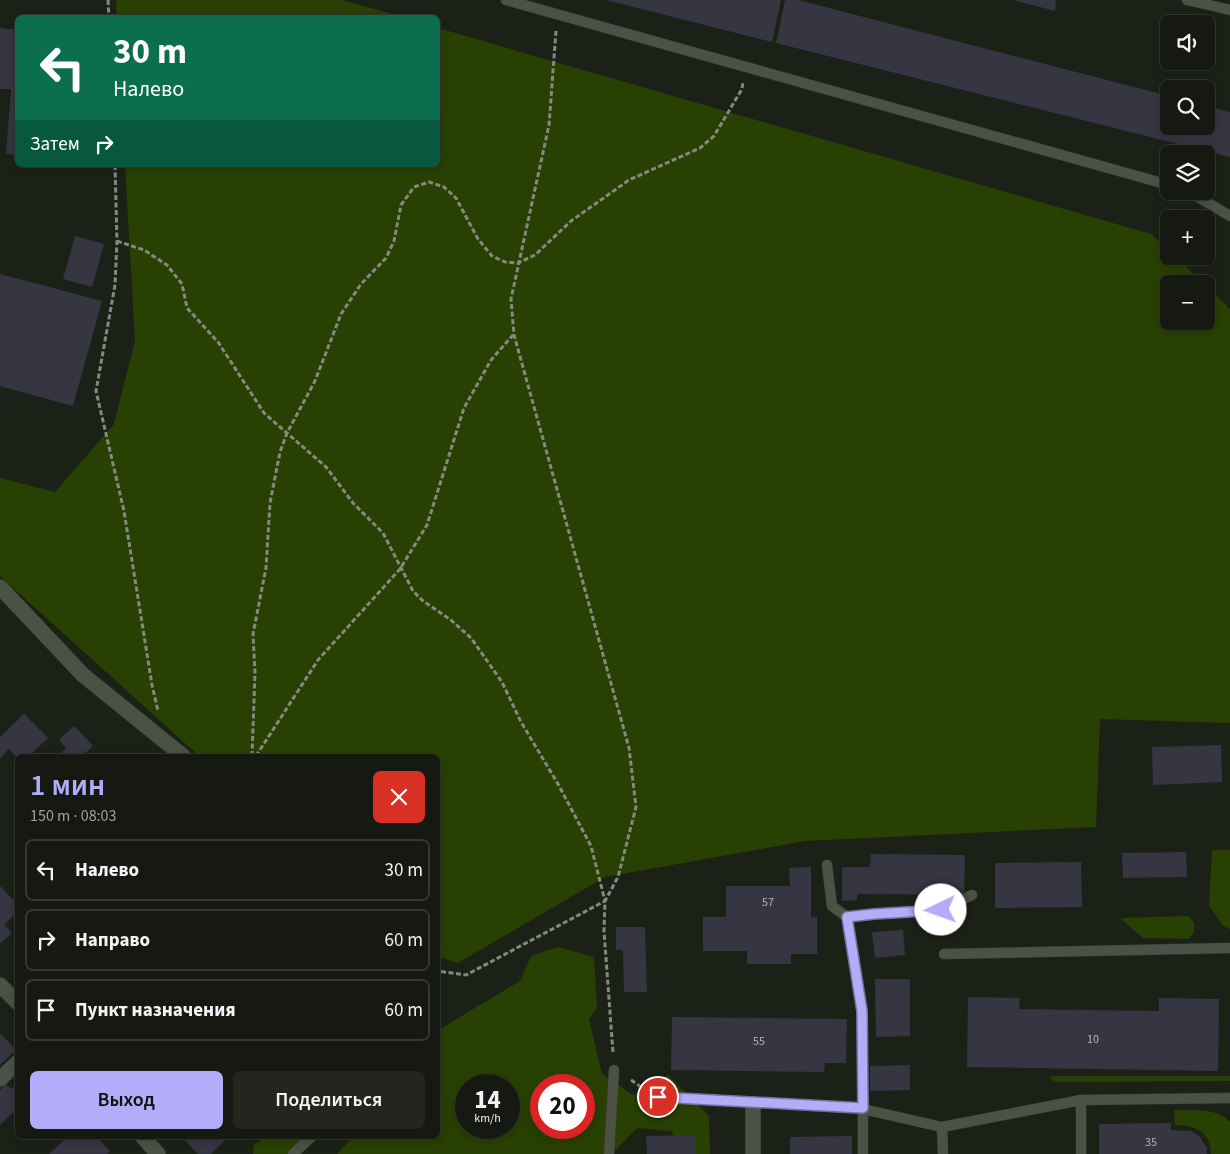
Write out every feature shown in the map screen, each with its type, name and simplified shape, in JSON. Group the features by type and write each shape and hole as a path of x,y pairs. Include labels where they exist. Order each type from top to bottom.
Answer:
{"street":[{"path":"0,586 83,675 180,754"},
{"path":"0,985 15,1000"},
{"path":"0,1079 15,1065"},
{"path":"753,1104 753,1154"},
{"path":"145,1139 158,1154"}],"lane":[{"path":"506,0 1160,181"},
{"path":"1187,0 1230,10"},
{"path":"1203,200 1230,216"},
{"path":"827,865 832,906 847,917 941,910 972,895"},
{"path":"847,917 862,1011 863,1154"},
{"path":"944,954 1230,948"},
{"path":"609,1154 614,1070"},
{"path":"658,1097 753,1104 863,1108 942,1127 1081,1100 1230,1098"},
{"path":"1081,1100 1081,1154"},
{"path":"942,1127 943,1154"},
{"path":"293,1154 309,1139"}],"path":[{"path":"108,0 109,15"},
{"path":"440,971 466,974 605,901 618,876 636,807 629,748 514,335 511,299 549,125 557,13"},
{"path":"252,754 255,673 253,634 266,568 270,503 280,452 287,433 315,381 341,314 361,284 386,258 394,241 401,205 414,187 429,182 444,187 456,198 478,239 492,256 505,262 518,263 534,255 571,221 629,180 700,148 714,136 742,89 746,66"},
{"path":"115,167 117,241 115,285 96,391 124,511 152,686 166,743"},
{"path":"117,241 144,250 167,265 182,284 186,308 218,342 264,413 326,467 352,503 383,533 413,591 423,601 452,620 471,638 502,682 521,722 558,784 591,846 605,901 604,931 614,1070 658,1097"},
{"path":"257,754 318,660 400,569 427,525 464,408 492,360 514,335"}],"green space":[{"path":"116,0 342,0 396,15 117,15"},
{"path":"440,29 1151,234 1160,242 1160,265 1184,265 1195,275 1160,275 1160,330 1215,330 1215,295 1230,309 1230,723 1100,719 1096,827 805,841 605,877 458,963 440,958 440,754 197,754 0,576 0,478 55,492 114,424 135,341 125,167 440,167"},
{"path":"1212,850 1230,850 1230,929 1223,926 1209,906"},
{"path":"1189,916 1194,923 1194,933 1188,939 1143,938 1120,918"},
{"path":"558,947 594,957 597,1008 589,1019 602,1074 633,1095 668,1075 709,1116 710,1154 686,1154 671,1131 637,1128 612,1154 337,1154 351,1139 440,1139 440,1029 520,981 531,956"},
{"path":"1050,1076 1230,1076 1230,1081 1053,1082"},
{"path":"1174,1110 1212,1112 1225,1117 1230,1122 1230,1154 1211,1154 1205,1135 1189,1126 1175,1125"},
{"path":"265,1139 302,1139 291,1154 253,1154 254,1144"}],"building":[{"path":"606,0 781,0 772,42"},
{"path":"785,0 798,0 1160,94 1160,135 1215,135 1215,108 1230,112 1230,157 1215,153 1215,145 1182,145 776,43"},
{"path":"1013,0 1056,0 1055,11"},
{"path":"0,28 15,30 15,155 6,154 11,89 0,89"},
{"path":"75,236 104,244 92,287 63,279"},
{"path":"0,274 102,301 73,406 0,386"},
{"path":"24,714 48,738 31,754 15,754 15,756 9,749 0,758 0,737"},
{"path":"74,726 93,746 84,754 64,754 62,752 66,748 59,740"},
{"path":"1221,745 1222,782 1153,785 1152,747"},
{"path":"1186,852 1187,877 1123,878 1122,853"},
{"path":"871,854 965,855 964,895 857,894 857,900 842,901 842,867 870,867"},
{"path":"1081,862 1082,907 995,908 995,863"},
{"path":"811,867 811,918 817,917 817,954 791,954 791,964 747,964 747,951 703,951 703,917 726,917 726,886 790,886 789,868"},
{"path":"0,886 15,902 15,914 4,925 12,933 0,944"},
{"path":"616,927 645,927 647,992 624,992 623,950 616,950"},
{"path":"903,930 905,955 875,958 872,932"},
{"path":"875,979 910,979 910,1036 876,1037"},
{"path":"968,997 1020,998 1019,1009 1159,1011 1159,998 1219,999 1218,1071 967,1067"},
{"path":"672,1017 847,1019 846,1063 825,1063 824,1072 671,1070"},
{"path":"0,1033 15,1051 0,1065"},
{"path":"910,1065 910,1090 870,1091 870,1066"},
{"path":"6,1084 11,1089 15,1086 15,1114 13,1112 0,1125 0,1090"},
{"path":"1171,1123 1171,1130 1191,1131 1199,1136 1207,1148 1207,1154 1099,1154 1099,1124"},
{"path":"695,1135 696,1154 647,1154 646,1136"},
{"path":"852,1136 852,1154 790,1154 790,1137"},
{"path":"65,1139 99,1139 110,1151 107,1154 49,1154"},
{"path":"184,1139 226,1139 211,1154 198,1154"}],"route":[{"path":"658,1097 753,1104 863,1108 862,1011 847,917 941,910"}]}
